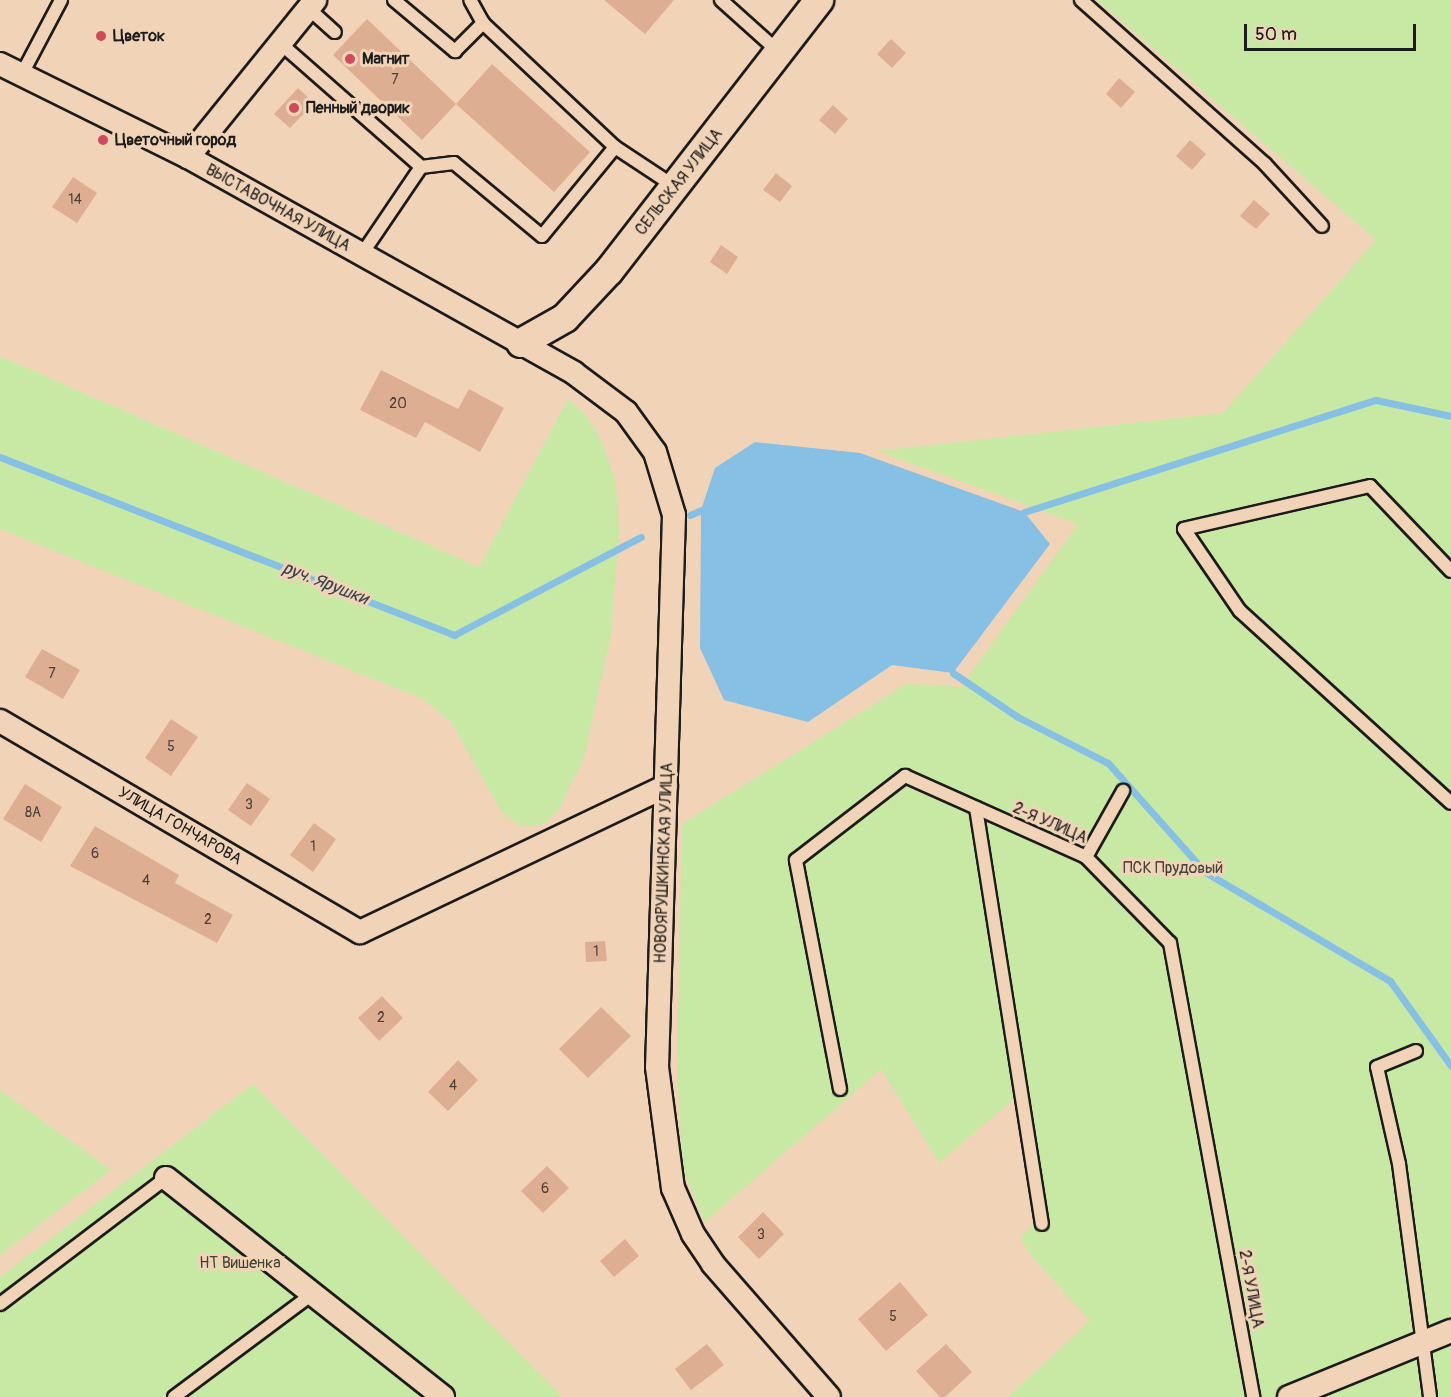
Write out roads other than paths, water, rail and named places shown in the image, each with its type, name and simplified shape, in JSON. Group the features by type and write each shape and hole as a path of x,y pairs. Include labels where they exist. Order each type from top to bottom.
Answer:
{"street":[{"name":"СЕЛЬСКАЯ УЛИЦА","path":"521,343 565,318 609,271 819,0"},
{"path":"188,157 311,4"},
{"name":"ВЫСТАВОЧНАЯ УЛИЦА","path":"0,64 188,157 521,343"},
{"name":"НОВОЯРУШКИНСКАЯ УЛИЦА","path":"521,343 574,373 626,412 655,452 674,515 657,1066 673,1188 693,1234 713,1264 829,1397"},
{"name":"УЛИЦА ГОНЧАРОВА","path":"0,721 360,932 666,786"},
{"path":"166,1178 443,1397"},
{"path":"1289,1397 1451,1331"}],"lane":[{"path":"22,74 61,0"},
{"path":"394,0 455,51 483,23"},
{"path":"470,0 483,23 615,147 675,187"},
{"path":"721,0 780,53"},
{"path":"1081,0 1265,164 1322,226"},
{"path":"311,4 335,32"},
{"path":"280,43 421,167 454,163 542,236 615,147"},
{"path":"362,254 421,167"},
{"path":"1451,571 1370,486 1184,529 1240,611 1451,803"},
{"name":"2-Я УЛИЦА","path":"840,1089 796,860 905,776 1086,857 1170,943 1253,1397"},
{"path":"1086,857 1123,790"},
{"path":"976,808 1042,1224"},
{"path":"1416,1051 1377,1067 1399,1164 1430,1397"},
{"path":"0,1304 166,1178"},
{"path":"174,1397 312,1294"}],"water":[{"path":"755,442 860,453 1024,512 1050,544 953,673 892,665 808,722 724,700 700,648 701,510 715,468"}],"waterway":[{"path":"1024,512 1376,400 1451,416"},
{"name":"руч. Ярушки","path":"0,457 454,635 641,537"},
{"name":"руч. Ярушки","path":"690,515 701,510"},
{"path":"953,673 1018,717 1108,763 1205,872 1390,981 1451,1066"}],"place":[{"name":"Цветок","path":"101,36"},
{"name":"Магнит","path":"350,59"},
{"name":"Пенный дворик","path":"294,108"},
{"name":"Цветочный город","path":"103,140"}],"park label":[{"name":"ПСК Прудовый","path":"1173,868"},
{"name":"НТ Вишенка","path":"240,1263"}]}
